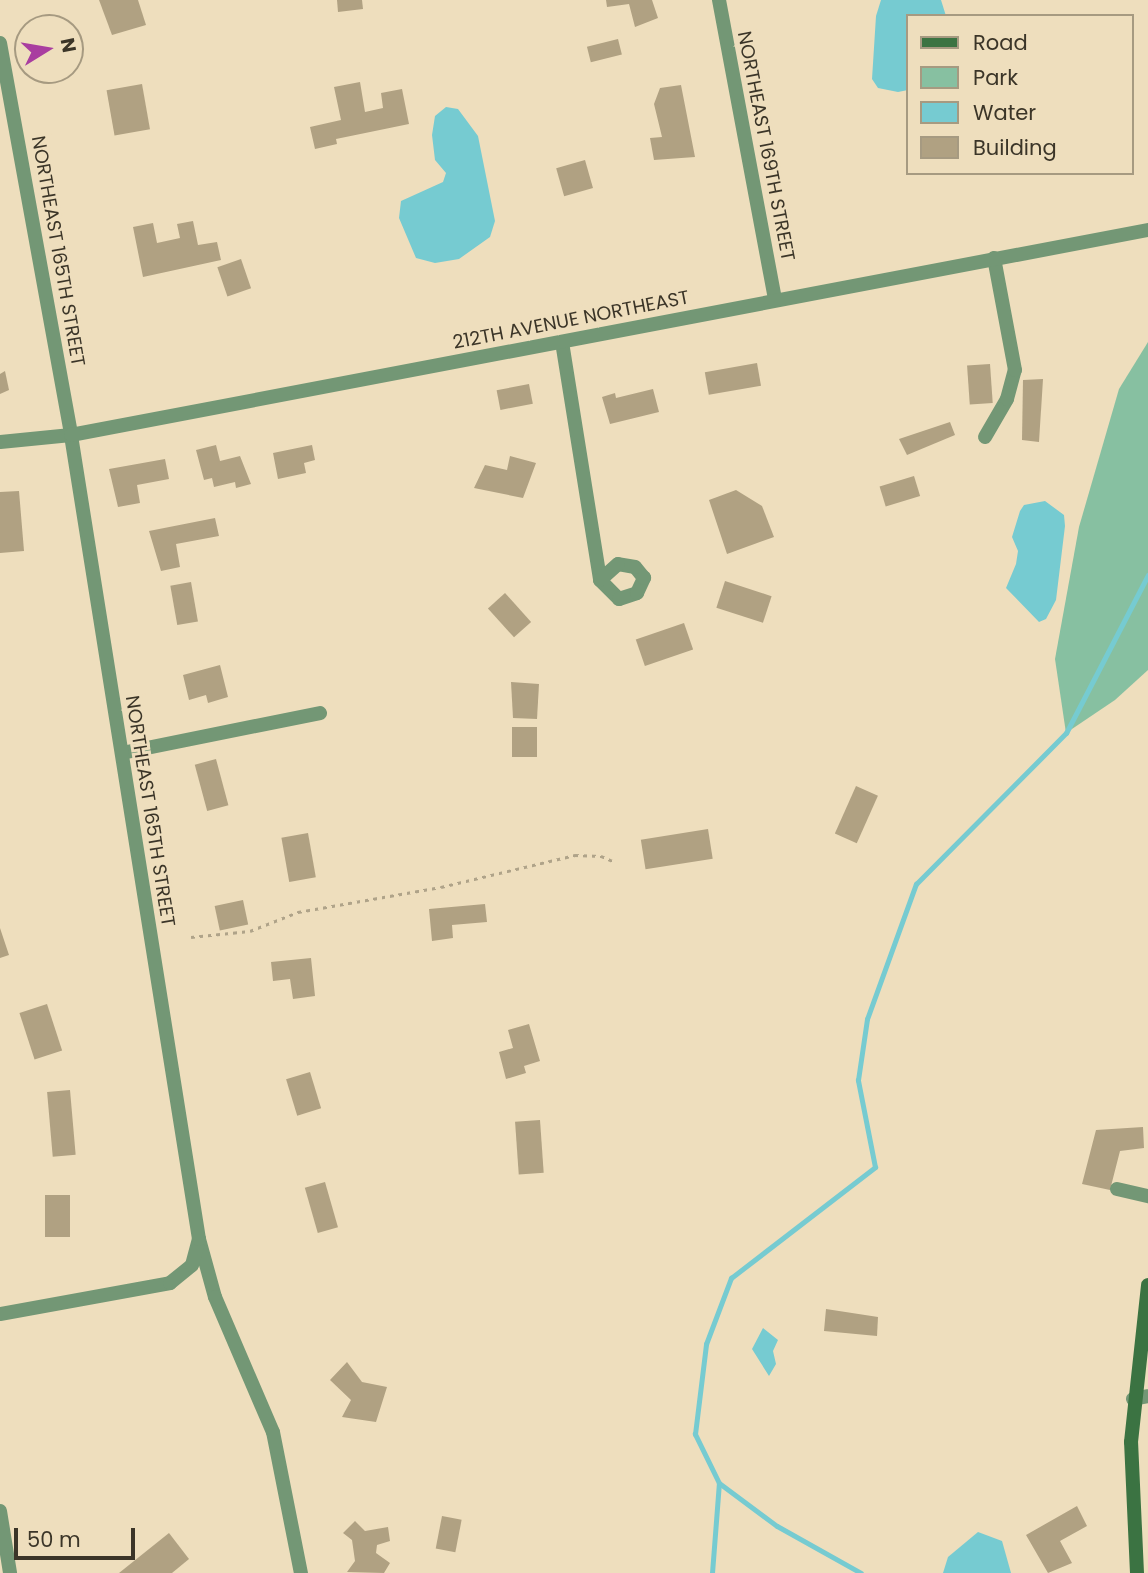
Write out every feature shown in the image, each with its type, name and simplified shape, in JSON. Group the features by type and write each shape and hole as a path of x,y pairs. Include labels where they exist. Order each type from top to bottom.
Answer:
{"main road":[{"path":"1136,1573 1130,1485 1133,1399 1148,1285"}],"street":[{"name":"NORTHEAST 169TH STREET","path":"719,0 775,300"},
{"name":"NORTHEAST 165TH STREET","path":"0,43 71,435 199,1238 215,1297 273,1432 301,1573"},
{"name":"212TH AVENUE NORTHEAST","path":"0,442 71,435 1148,230"},
{"path":"985,437 1007,399 1015,370 994,258"},
{"path":"562,342 600,580"},
{"path":"122,752 320,713"},
{"path":"1117,1189 1148,1196"},
{"path":"0,1314 170,1283 192,1265 199,1238"},
{"path":"1133,1399 1148,1396"},
{"path":"0,1511 10,1573"}],"path":[{"path":"191,937 250,931 298,912 441,887 575,855 601,856 613,861"}],"green space":[{"path":"1148,342 1148,670 1115,700 1066,733 1055,659 1079,527 1119,389"}],"water":[{"path":"881,0 941,0 945,14 906,14 906,90 898,92 878,88 872,79 876,16"},
{"path":"446,107 458,109 478,136 495,221 490,237 459,259 435,263 416,258 399,218 401,201 443,182 446,173 435,160 432,135 435,116"},
{"path":"1045,501 1064,515 1065,526 1056,600 1046,619 1039,622 1006,588 1016,564 1018,551 1012,537 1020,511 1024,505"},
{"path":"763,1328 778,1340 773,1351 776,1364 769,1376 752,1349"},
{"path":"978,1532 1002,1541 1011,1573 943,1573 948,1557"}],"building":[{"path":"99,0 138,0 146,25 112,35"},
{"path":"337,0 362,0 363,9 338,12"},
{"path":"606,0 652,0 658,18 635,27 629,4 607,7"},
{"path":"618,39 622,55 591,62 587,47"},
{"path":"360,82 365,112 383,108 381,93 402,89 409,124 336,139 337,144 315,149 310,127 341,120 334,87"},
{"path":"142,84 150,129 115,136 107,90"},
{"path":"681,85 695,157 654,160 650,138 662,137 654,104 660,88"},
{"path":"585,160 593,188 564,196 556,168"},
{"path":"193,221 198,245 217,242 221,260 143,277 133,227 153,223 157,243 180,238 177,224"},
{"path":"241,259 251,288 227,296 217,267"},
{"path":"757,363 761,386 709,395 705,372"},
{"path":"990,364 993,403 970,405 967,366"},
{"path":"5,371 9,390 0,394 0,374"},
{"path":"1043,379 1039,442 1022,440 1023,380"},
{"path":"529,384 533,404 500,410 497,390"},
{"path":"653,389 659,412 610,424 602,397 615,393 616,398"},
{"path":"950,422 955,435 907,455 899,439"},
{"path":"216,445 220,461 240,456 251,484 236,488 235,482 214,487 212,478 204,480 196,450"},
{"path":"312,445 315,460 304,463 306,473 278,479 273,453"},
{"path":"510,456 536,463 523,498 474,488 485,465 507,470"},
{"path":"165,459 169,479 137,485 140,503 118,507 109,469"},
{"path":"914,476 920,496 886,507 880,487"},
{"path":"736,490 762,506 774,537 727,554 709,500"},
{"path":"19,491 24,551 0,553 0,492"},
{"path":"215,518 219,536 176,544 180,567 161,571 149,531"},
{"path":"725,581 772,596 763,623 716,608"},
{"path":"191,582 198,621 177,625 170,586"},
{"path":"505,593 531,622 514,637 488,608"},
{"path":"684,623 693,649 645,666 636,640"},
{"path":"220,665 228,697 208,703 206,695 189,700 183,675"},
{"path":"511,682 539,684 537,719 513,718"},
{"path":"512,727 537,727 537,757 512,757"},
{"path":"216,759 228,805 207,811 195,765"},
{"path":"856,786 878,796 857,843 835,834"},
{"path":"708,829 713,859 646,869 641,840"},
{"path":"308,833 316,877 289,882 281,838"},
{"path":"243,900 248,924 220,930 215,906"},
{"path":"485,904 487,922 452,925 453,938 432,941 429,909"},
{"path":"0,928 9,955 0,958"},
{"path":"311,958 315,996 293,999 290,979 273,981 271,962"},
{"path":"47,1004 62,1051 35,1060 19,1013"},
{"path":"529,1024 540,1061 524,1066 526,1073 506,1079 499,1052 513,1048 508,1030"},
{"path":"310,1072 321,1108 297,1116 286,1079"},
{"path":"70,1090 76,1155 53,1157 47,1092"},
{"path":"540,1120 544,1173 519,1175 515,1122"},
{"path":"1143,1127 1144,1148 1120,1151 1110,1190 1082,1184 1096,1130"},
{"path":"325,1182 338,1227 318,1233 305,1188"},
{"path":"45,1195 70,1195 70,1237 45,1237"},
{"path":"826,1309 878,1317 877,1336 824,1331"},
{"path":"347,1362 362,1382 387,1387 376,1422 342,1417 351,1400 330,1380"},
{"path":"1077,1506 1087,1526 1060,1541 1072,1563 1048,1573 1026,1535"},
{"path":"442,1516 462,1520 455,1552 436,1548"},
{"path":"355,1521 365,1531 388,1527 390,1541 377,1545 376,1553 390,1563 384,1573 347,1572 355,1561 352,1540 343,1533"},
{"path":"169,1533 189,1559 172,1573 119,1573"}],"waterway":[{"path":"712,1573 719,1483 695,1434 706,1344 731,1278 875,1167 858,1080 867,1019 916,884 1066,733 1148,575"},
{"path":"719,1483 777,1526 861,1573"}]}
